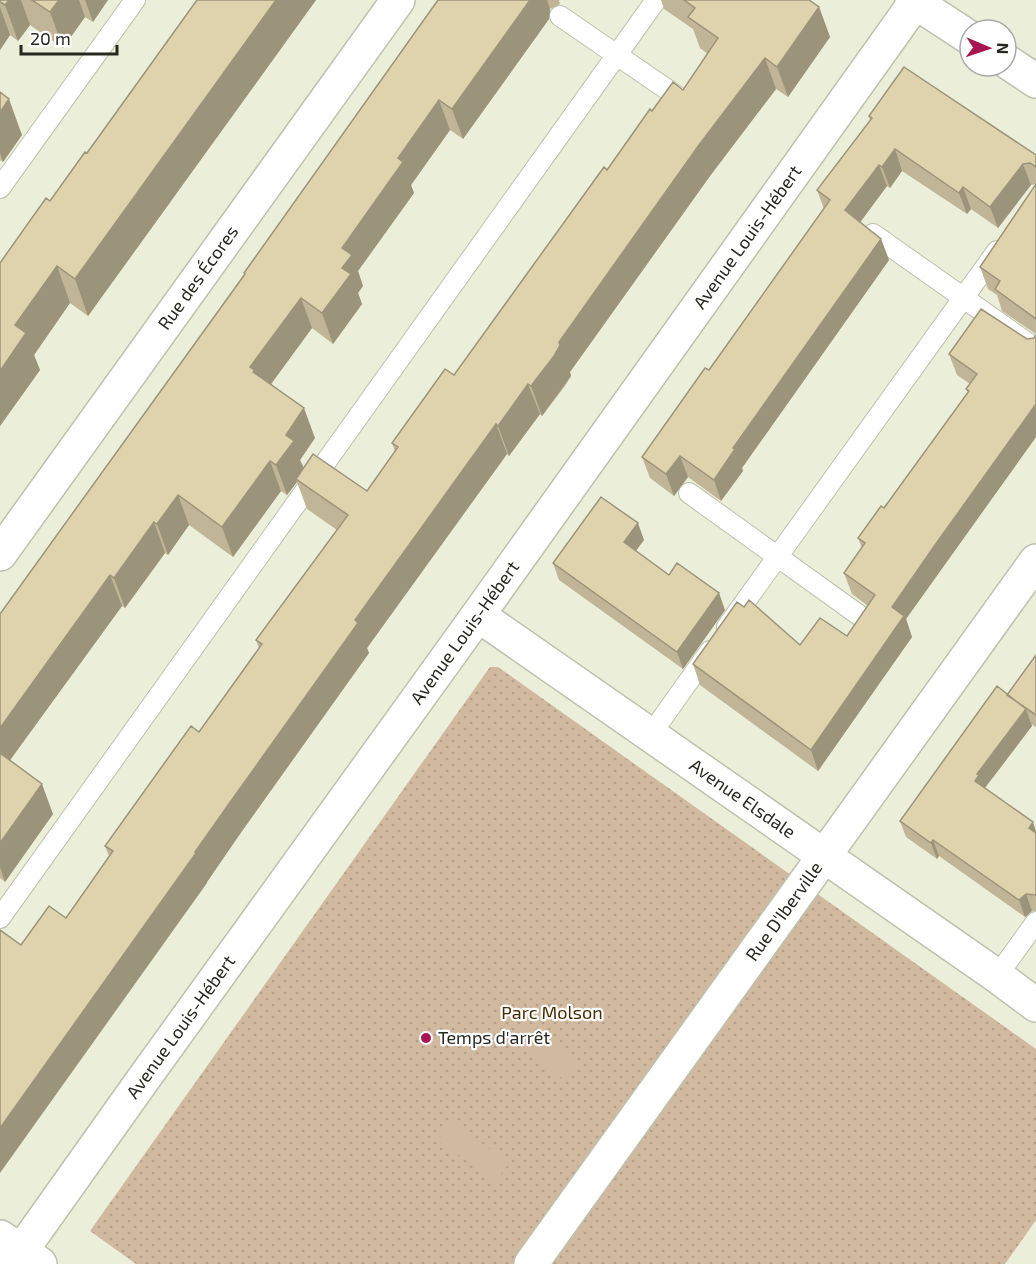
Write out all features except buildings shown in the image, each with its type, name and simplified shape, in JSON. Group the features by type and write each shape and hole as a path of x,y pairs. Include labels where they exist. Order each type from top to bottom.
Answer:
{"street":[{"name":"Rue des Écores","path":"0,554 398,0"},
{"path":"915,1 958,30"},
{"name":"Avenue Louis-Hébert","path":"18,1254 478,615 915,1"},
{"path":"1018,69 1036,81"},
{"name":"Rue D'Iberville","path":"531,1264 1036,561"},
{"name":"Avenue Elsdale","path":"478,615 998,976 1036,1005"}],"lane":[{"path":"0,188 135,0"},
{"path":"0,918 656,0"},
{"path":"560,16 681,99"},
{"path":"651,735 1010,233"},
{"path":"873,234 1036,349"},
{"path":"689,492 863,618"},
{"path":"998,976 1036,922"}],"green space":[{"name":"Parc Molson","path":"490,667 498,667 1036,1049 1036,1220 1005,1264 136,1264 90,1231"},
{"path":"523,1021 581,1063 567,1082 509,1040"},
{"path":"451,1121 509,1163 495,1182 438,1140"}],"place":[{"name":"Temps d'arrêt","path":"426,1038"}]}
